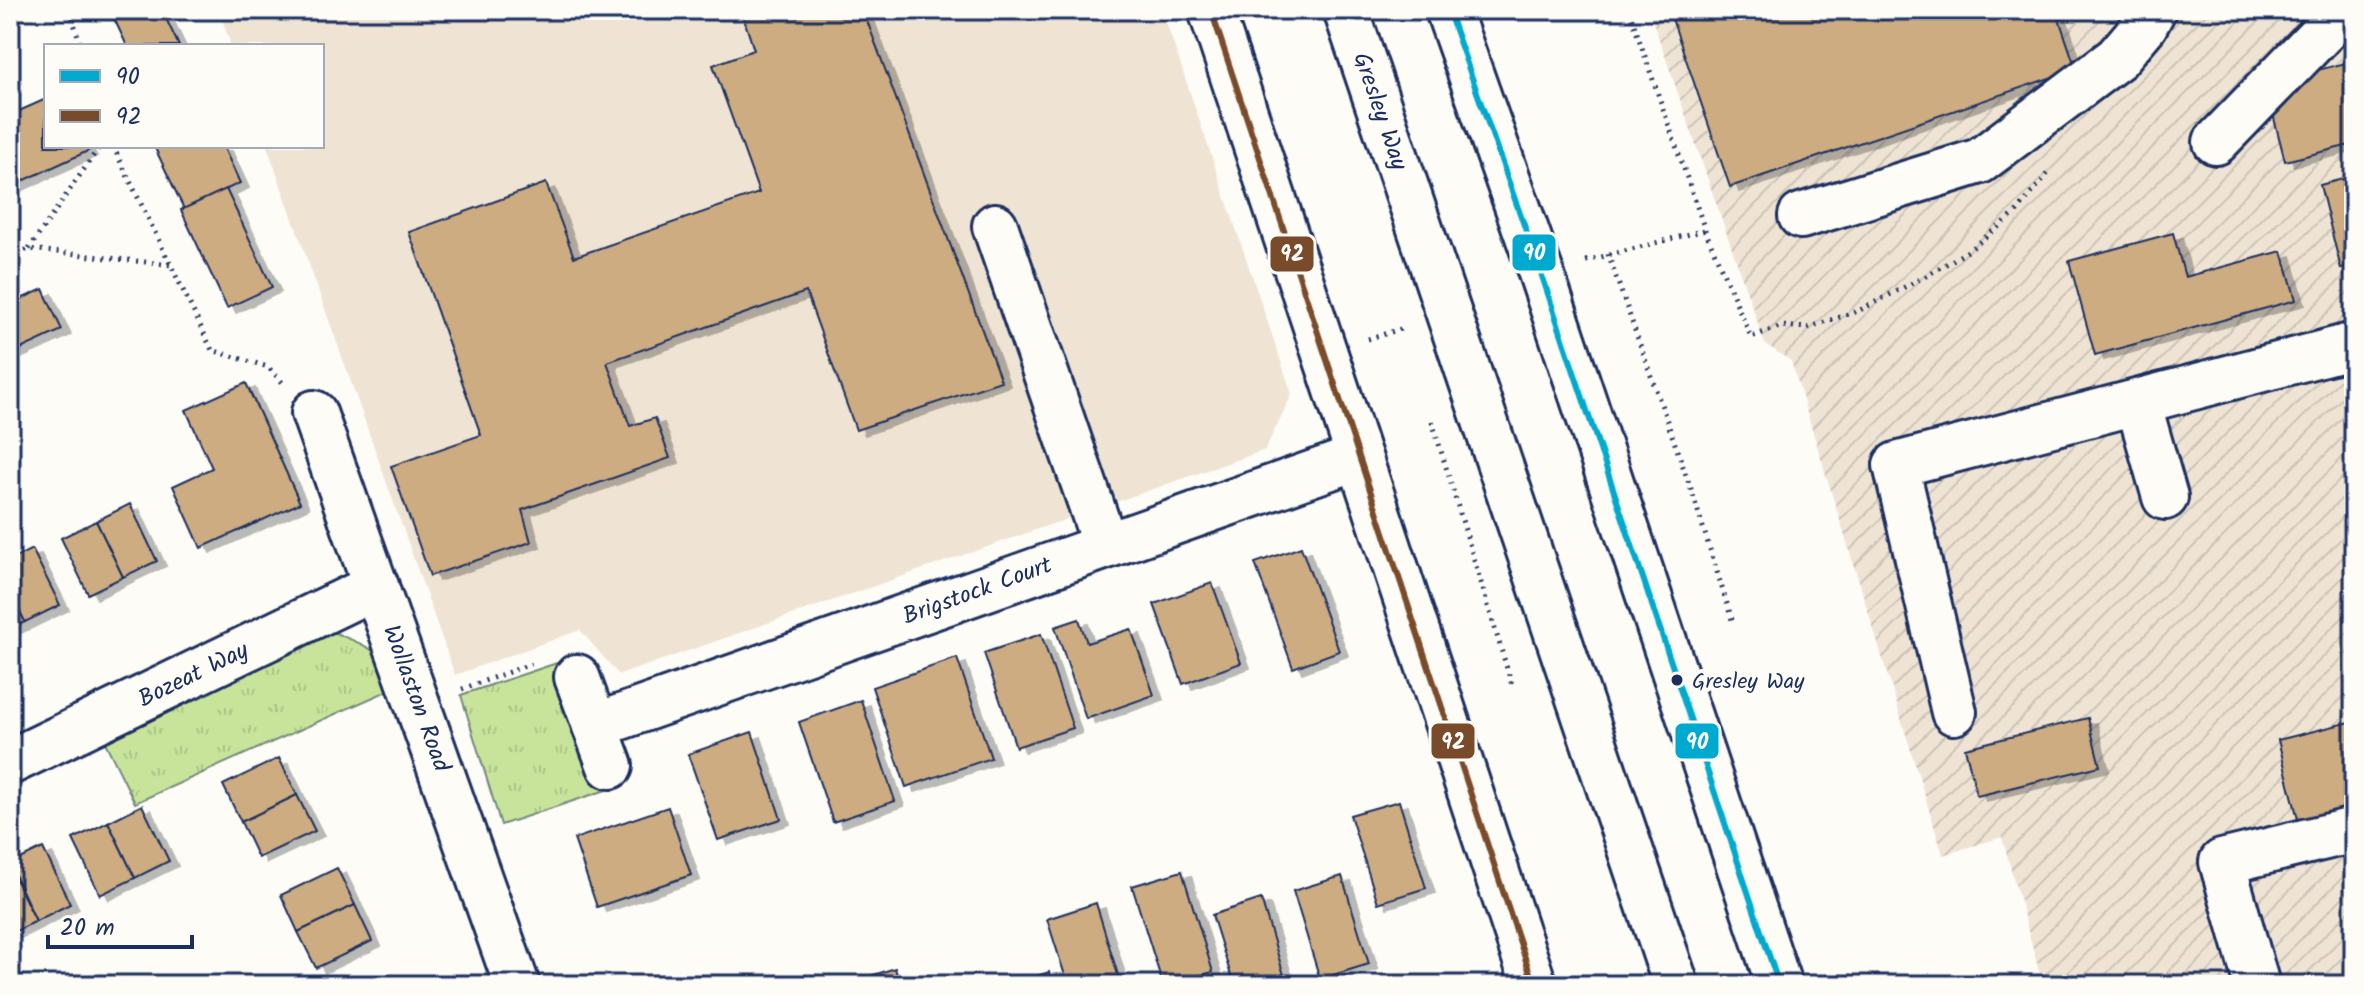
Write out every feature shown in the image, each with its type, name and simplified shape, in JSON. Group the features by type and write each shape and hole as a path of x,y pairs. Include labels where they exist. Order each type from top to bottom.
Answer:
{"street":[{"path":"1211,10 1534,985"},
{"name":"Gresley Way","path":"1346,10 1676,985"},
{"path":"1448,10 1546,288 1779,985"},
{"path":"1801,216 1980,161 2117,58 2145,25 2153,10"},
{"path":"2216,142 2344,10"},
{"path":"995,226 1105,545"},
{"path":"1954,712 1896,465 2354,345"},
{"path":"2138,402 2165,497"},
{"name":"Wollaston Road","path":"314,413 517,985"},
{"name":"Brigstock Court","path":"595,726 1359,457"},
{"name":"Bozeat Way","path":"10,762 376,586"},
{"path":"577,677 610,766"},
{"path":"2257,985 2222,862 2354,830"}],"path":[{"path":"70,10 80,44"},
{"path":"1629,10 1705,230 1751,337 1782,326 1807,328 1860,310 1968,251 2016,213 2049,170"},
{"path":"29,249 99,148"},
{"path":"114,148 212,350 268,367 314,413"},
{"path":"1705,230 1608,254 1691,489 1733,623"},
{"path":"10,256 29,249 173,265"},
{"path":"1429,412 1512,685"},
{"path":"419,704 559,655 577,677"}],"shaded area":[{"path":"219,10 1162,10 1292,394 1265,450 619,675 580,630 455,675 268,148 324,148 324,44 230,44"},
{"path":"1649,10 2354,10 2354,985 2043,985 2002,837 1943,855 1791,361 1765,344"}],"green space":[{"path":"333,632 373,651 385,665 394,688 135,803 100,732 295,643"},
{"path":"557,663 569,677 606,790 501,825 461,695"}],"building":[{"path":"110,10 162,10 178,44 126,44"},
{"path":"741,10 863,10 1001,381 856,430 806,292 607,362 630,426 655,418 670,458 522,510 531,542 430,576 391,466 481,435 409,232 546,183 574,257 759,193 713,65 754,50"},
{"path":"1669,10 2056,10 2076,69 1730,187"},
{"path":"2354,61 2354,144 2285,161 2265,83"},
{"path":"44,100 44,148 86,148 88,151 10,187 10,115"},
{"path":"155,148 224,148 240,183 184,209"},
{"path":"2354,176 2354,266 2341,269 2320,185"},
{"path":"226,189 272,287 227,308 181,210"},
{"path":"2173,233 2185,277 2282,251 2296,300 2095,355 2069,261"},
{"path":"43,289 62,330 10,354 10,304"},
{"path":"246,383 300,503 201,548 173,486 212,468 186,410"},
{"path":"130,504 157,561 123,577 96,521"},
{"path":"96,521 123,577 88,594 61,538"},
{"path":"1301,547 1339,651 1293,668 1255,563"},
{"path":"32,549 60,605 25,622 10,591 10,560"},
{"path":"1212,583 1241,663 1183,684 1154,604"},
{"path":"10,591 25,622 10,629"},
{"path":"1079,619 1087,643 1131,629 1154,695 1086,719 1055,627"},
{"path":"1041,634 1073,728 1016,747 984,653"},
{"path":"957,658 991,758 906,787 872,687"},
{"path":"861,700 895,801 833,822 799,722"},
{"path":"2088,718 2100,766 1977,796 1965,748"},
{"path":"2354,721 2354,822 2302,835 2278,740"},
{"path":"752,732 781,819 718,840 688,754"},
{"path":"279,758 297,795 241,822 223,785"},
{"path":"297,795 315,831 258,858 241,822"},
{"path":"1399,801 1426,888 1378,903 1350,815"},
{"path":"142,805 169,861 135,878 108,822"},
{"path":"668,807 691,875 597,907 574,839"},
{"path":"108,822 135,878 100,895 73,839"},
{"path":"43,848 70,904 36,921 10,864"},
{"path":"337,868 355,905 298,932 281,895"},
{"path":"10,869 36,921 10,934"},
{"path":"1182,871 1213,972 1163,985 1132,886"},
{"path":"1342,876 1369,964 1320,979 1293,891"},
{"path":"1261,899 1287,985 1234,985 1212,915"},
{"path":"1096,903 1121,985 1068,985 1047,919"},
{"path":"355,905 372,941 316,968 298,932"},
{"path":"895,968 900,985 846,984"},
{"path":"1049,972 1053,985 1010,985"}],"transit line":[{"name":"92","path":"1211,10 1534,985"},
{"name":"90","path":"1448,10 1541,273 1779,985"}],"place":[{"name":"Gresley Way","path":"1677,680"}]}
